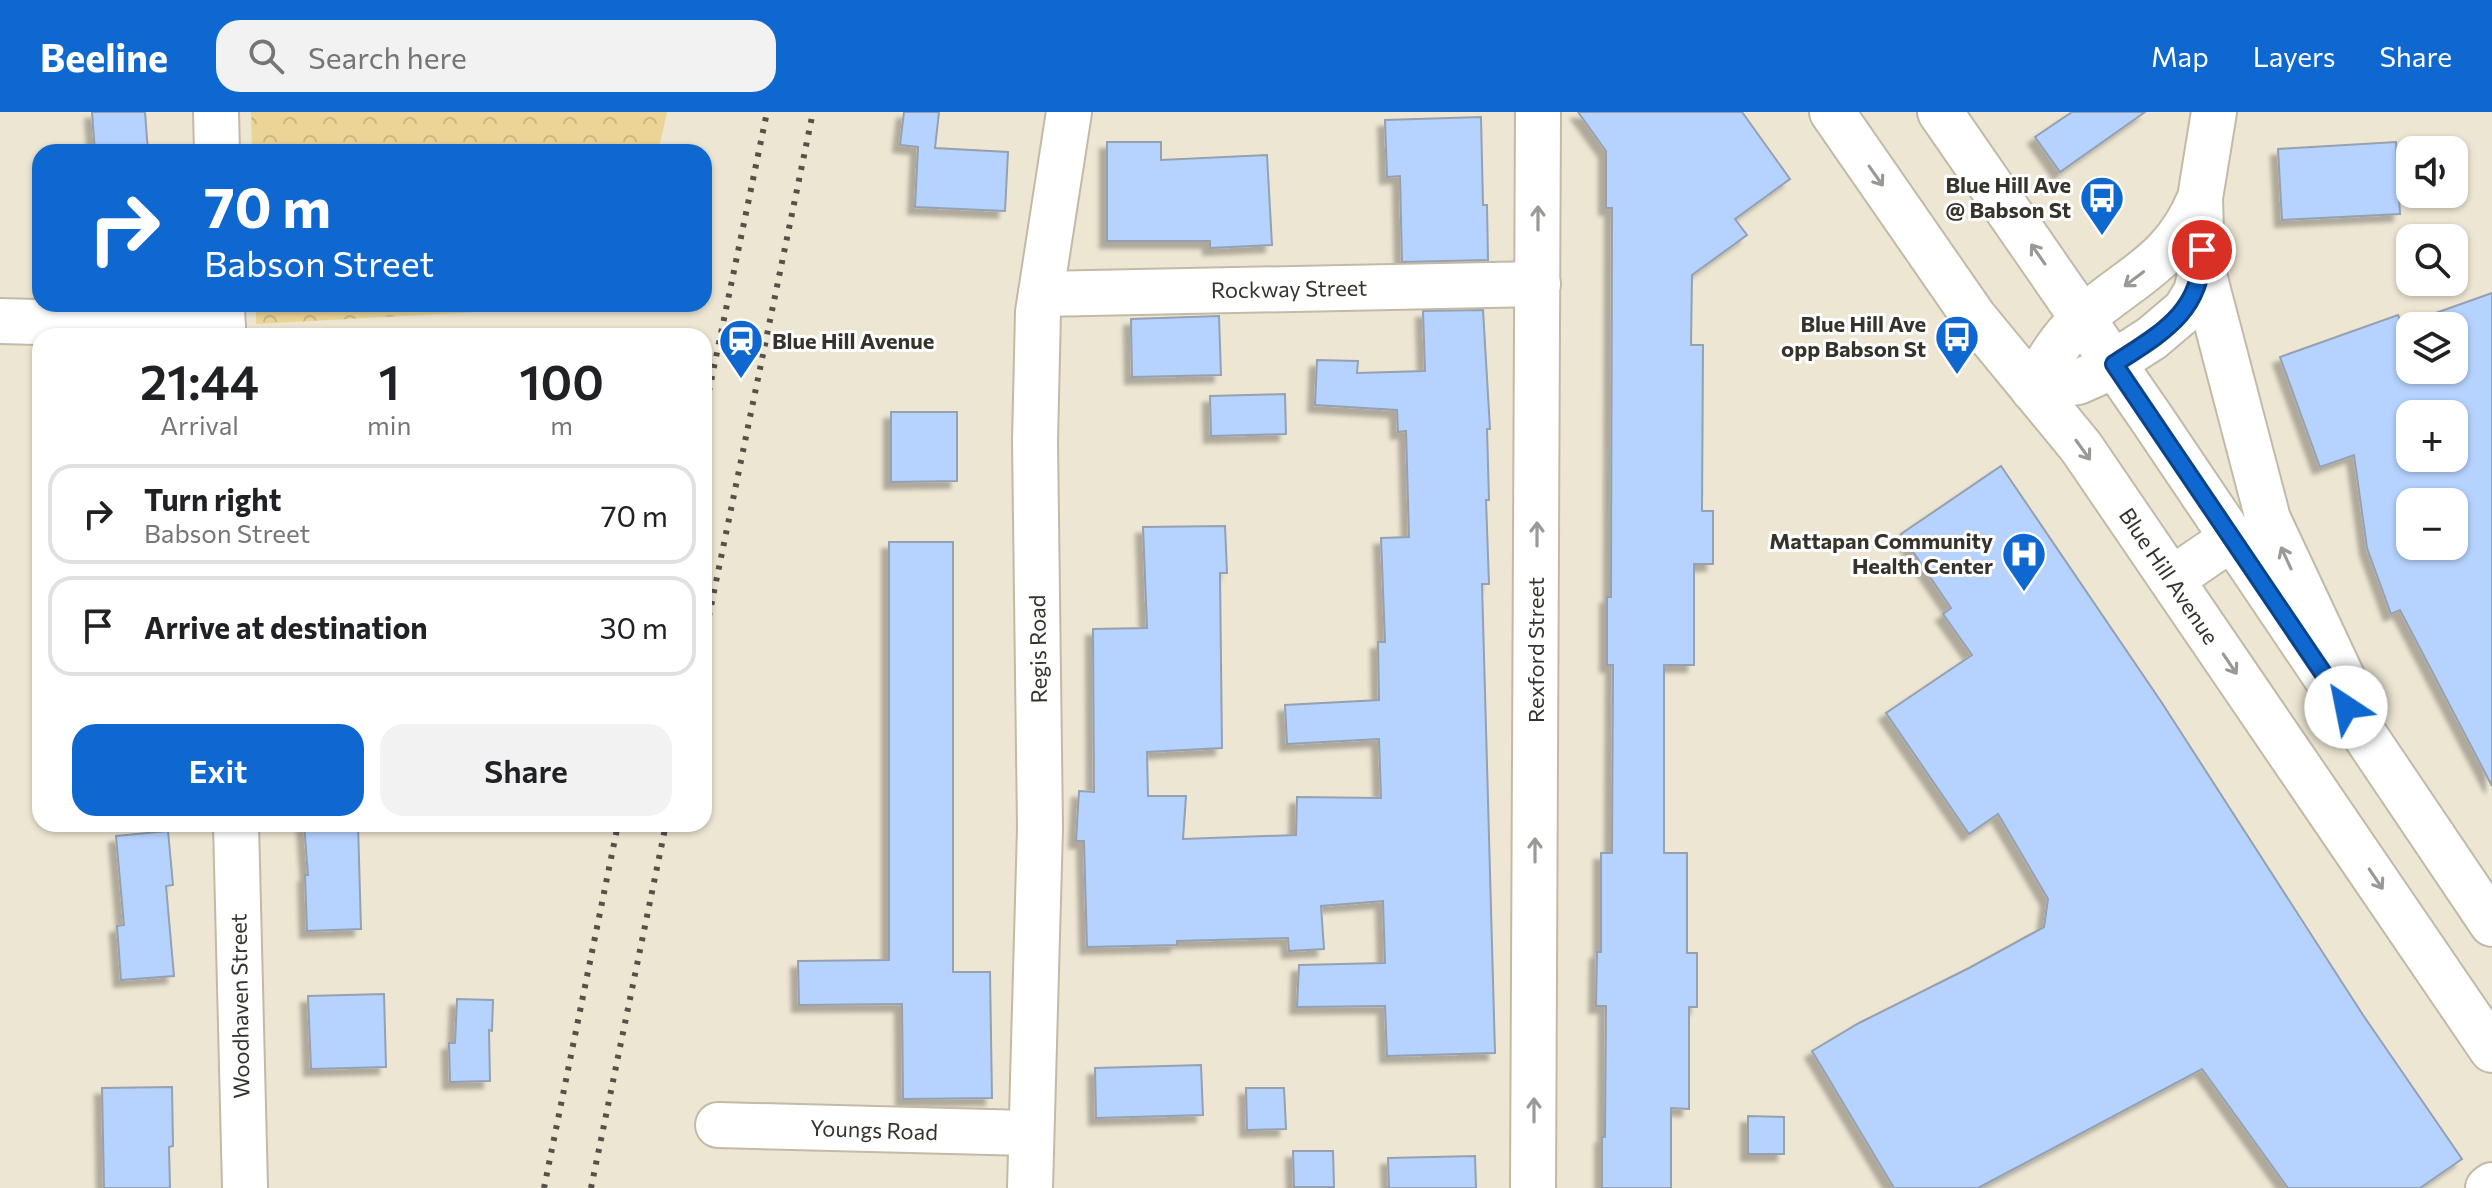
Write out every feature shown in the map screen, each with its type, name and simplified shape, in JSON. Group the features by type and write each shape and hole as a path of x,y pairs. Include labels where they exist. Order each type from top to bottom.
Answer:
{"main road":[{"path":"216,112 217,144"},
{"name":"Regis Road","path":"1030,1188 1040,828 1035,441 1038,312 1069,112"},
{"name":"Rexford Street","path":"1533,1188 1538,112"},
{"name":"Blue Hill Avenue","path":"1832,112 1974,317 2081,447 2492,1050"},
{"path":"1940,112 2083,318 2492,924"},
{"path":"2214,112 2200,198 2202,267 2268,519 2379,756"},
{"path":"2033,389 2054,351 2083,318 2140,276 2183,234 2200,198"},
{"path":"2033,389 2078,382 2114,364 2170,325 2185,310 2196,292 2202,267"},
{"name":"Rockway Street","path":"1041,294 1538,284"},
{"path":"0,321 223,322"},
{"path":"2172,579 2232,538"},
{"name":"Woodhaven Street","path":"236,832 245,1188"},
{"name":"Youngs Road","path":"718,1125 1030,1133"}],"green space":[{"path":"251,112 667,112 660,144 252,144"},
{"path":"256,312 478,312 256,324"}],"building":[{"path":"92,112 145,112 147,144 94,144"},
{"path":"904,112 939,112 935,148 1008,152 1005,211 915,207 918,147 900,145"},
{"path":"1578,112 1742,112 1790,179 1735,219 1747,235 1692,275 1691,345 1703,345 1702,511 1713,511 1713,564 1694,564 1694,665 1664,665 1664,853 1687,853 1687,953 1697,953 1697,1007 1689,1007 1689,1109 1671,1108 1671,1188 1602,1188 1606,1006 1596,1006 1597,952 1601,952 1601,853 1612,853 1613,665 1607,665 1607,597 1611,597 1612,208 1606,208 1606,151"},
{"path":"2072,112 2145,112 2060,172 2035,137"},
{"path":"1481,117 1488,260 1402,262 1400,176 1387,177 1385,120"},
{"path":"1107,142 1161,142 1161,160 1267,155 1272,245 1210,248 1210,241 1107,241"},
{"path":"2396,142 2396,208 2400,208 2400,214 2282,220 2278,149"},
{"path":"2492,293 2492,786 2400,610 2391,614 2367,548 2354,455 2320,467 2280,357 2396,316 2396,384 2468,384 2468,312 2439,312"},
{"path":"1483,310 1490,429 1487,429 1489,500 1486,500 1489,584 1482,584 1495,1053 1387,1056 1385,1006 1297,1007 1299,965 1385,963 1383,901 1321,906 1324,949 1289,951 1288,938 1087,947 1084,841 1076,841 1079,791 1094,792 1093,629 1147,628 1143,527 1225,526 1227,573 1220,573 1222,748 1147,752 1148,796 1186,796 1183,839 1296,835 1297,797 1381,798 1379,739 1287,744 1285,705 1379,700 1378,642 1385,642 1381,538 1409,537 1406,431 1398,432 1397,410 1315,405 1317,360 1358,361 1357,373 1425,371 1423,311"},
{"path":"1219,316 1221,375 1132,377 1131,319"},
{"path":"1285,394 1286,434 1211,436 1210,396"},
{"path":"891,412 957,412 957,481 891,482"},
{"path":"2001,466 2162,703 2363,1015 2462,1159 2420,1188 2288,1188 2202,1069 1978,1188 1894,1188 1812,1051 1859,1023 2044,927 2048,899 1998,814 1969,834 1886,713 1972,655 1943,614 1951,608 1901,534"},
{"path":"889,542 953,542 953,972 990,972 992,1098 903,1099 902,1004 799,1005 798,961 889,960"},
{"path":"168,832 173,885 166,886 174,976 121,980 117,926 124,925 116,836"},
{"path":"305,832 358,832 361,929 307,931 305,875 308,875"},
{"path":"384,994 386,1067 311,1069 308,996"},
{"path":"457,999 493,1000 492,1031 489,1030 490,1081 450,1082 449,1043 455,1043"},
{"path":"1201,1065 1203,1115 1096,1118 1095,1068"},
{"path":"172,1087 170,1188 104,1188 102,1088"},
{"path":"1246,1088 1284,1088 1286,1129 1247,1130"},
{"path":"1748,1116 1784,1117 1784,1154 1748,1154"},
{"path":"1293,1151 1333,1151 1334,1187 1294,1187"},
{"path":"1475,1156 1476,1188 1389,1188 1388,1158"}],"railway":[{"path":"712,377 767,112"},
{"path":"712,601 813,112"},
{"path":"544,1188 616,832"},
{"path":"591,1188 664,832"}],"place":[{"name":"Blue Hill Ave @ Babson St","path":"2102,237"},
{"name":"Blue Hill Ave opp Babson St","path":"1957,376"},
{"name":"Blue Hill Avenue","path":"741,380"},
{"name":"Mattapan Community Health Center","path":"2024,593"}],"route":[{"path":"2202,250 2202,267 2196,292 2185,310 2170,325 2114,364 2346,707"}]}
